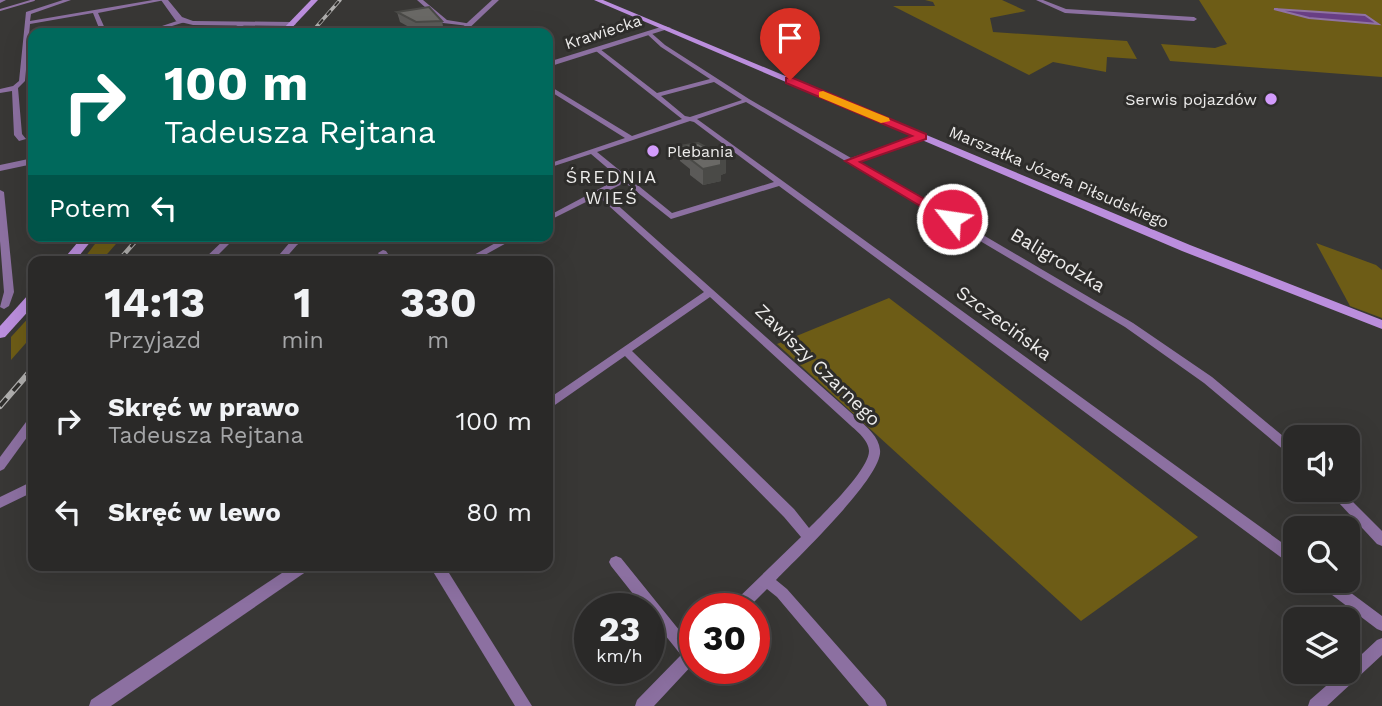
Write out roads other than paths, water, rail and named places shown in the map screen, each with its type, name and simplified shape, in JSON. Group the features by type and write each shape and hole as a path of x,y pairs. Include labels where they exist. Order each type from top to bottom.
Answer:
{"main road":[{"path":"288,28 315,0"},
{"name":"Marszałka Józefa Piłsudskiego","path":"597,0 608,2 1186,248 1382,325"},
{"path":"71,256 84,242"},
{"path":"0,334 28,303"}],"street":[{"path":"28,37 28,13 68,0"},
{"path":"27,23 163,0 175,15 183,20 213,25 292,24"},
{"path":"419,0 445,22 469,24"},
{"path":"465,28 496,0"},
{"path":"1039,0 1065,11 1194,19"},
{"path":"95,12 102,28"},
{"path":"159,28 183,20"},
{"path":"236,28 241,25"},
{"name":"Krawiecka","path":"553,63 667,28"},
{"name":"Baligrodzka","path":"649,33 713,80 1129,325 1218,388 1283,443"},
{"name":"Szczecińska","path":"597,50 683,117 690,119 780,183 1283,551"},
{"path":"0,92 15,88 22,81 28,55"},
{"path":"658,95 713,80"},
{"path":"15,88 18,135 22,139"},
{"path":"553,90 630,138"},
{"path":"553,164 747,100"},
{"path":"850,161 922,136"},
{"path":"591,151 671,216 780,183"},
{"path":"553,160 557,163"},
{"path":"0,168 28,162"},
{"path":"553,216 617,184 621,178"},
{"path":"0,192 9,292 4,306"},
{"name":"Zawiszy Czarnego","path":"600,193 838,407 869,438 876,452 873,465 753,593"},
{"path":"211,256 227,242"},
{"path":"283,256 298,242"},
{"path":"476,256 502,242"},
{"path":"553,401 709,293"},
{"path":"626,351 780,503 808,536"},
{"path":"0,466 28,428"},
{"path":"0,503 28,489"},
{"path":"1345,502 1382,540"},
{"path":"616,562 679,637"},
{"path":"97,706 296,571"},
{"path":"440,571 524,706"},
{"path":"766,580 782,593 879,706"},
{"path":"1340,593 1382,624"},
{"path":"1316,706 1382,645"},
{"path":"643,706 679,669"}],"waterway":[{"path":"0,10 34,0"}],"railway":[{"path":"315,28 340,0"},
{"path":"123,256 135,242"},
{"path":"0,406 28,374"}],"place":[{"name":"Serwis pojazdów","path":"1271,99"},
{"name":"Plebania","path":"653,151"}],"district":[{"name":"ŚREDNIA WIEŚ","path":"612,186"}]}
